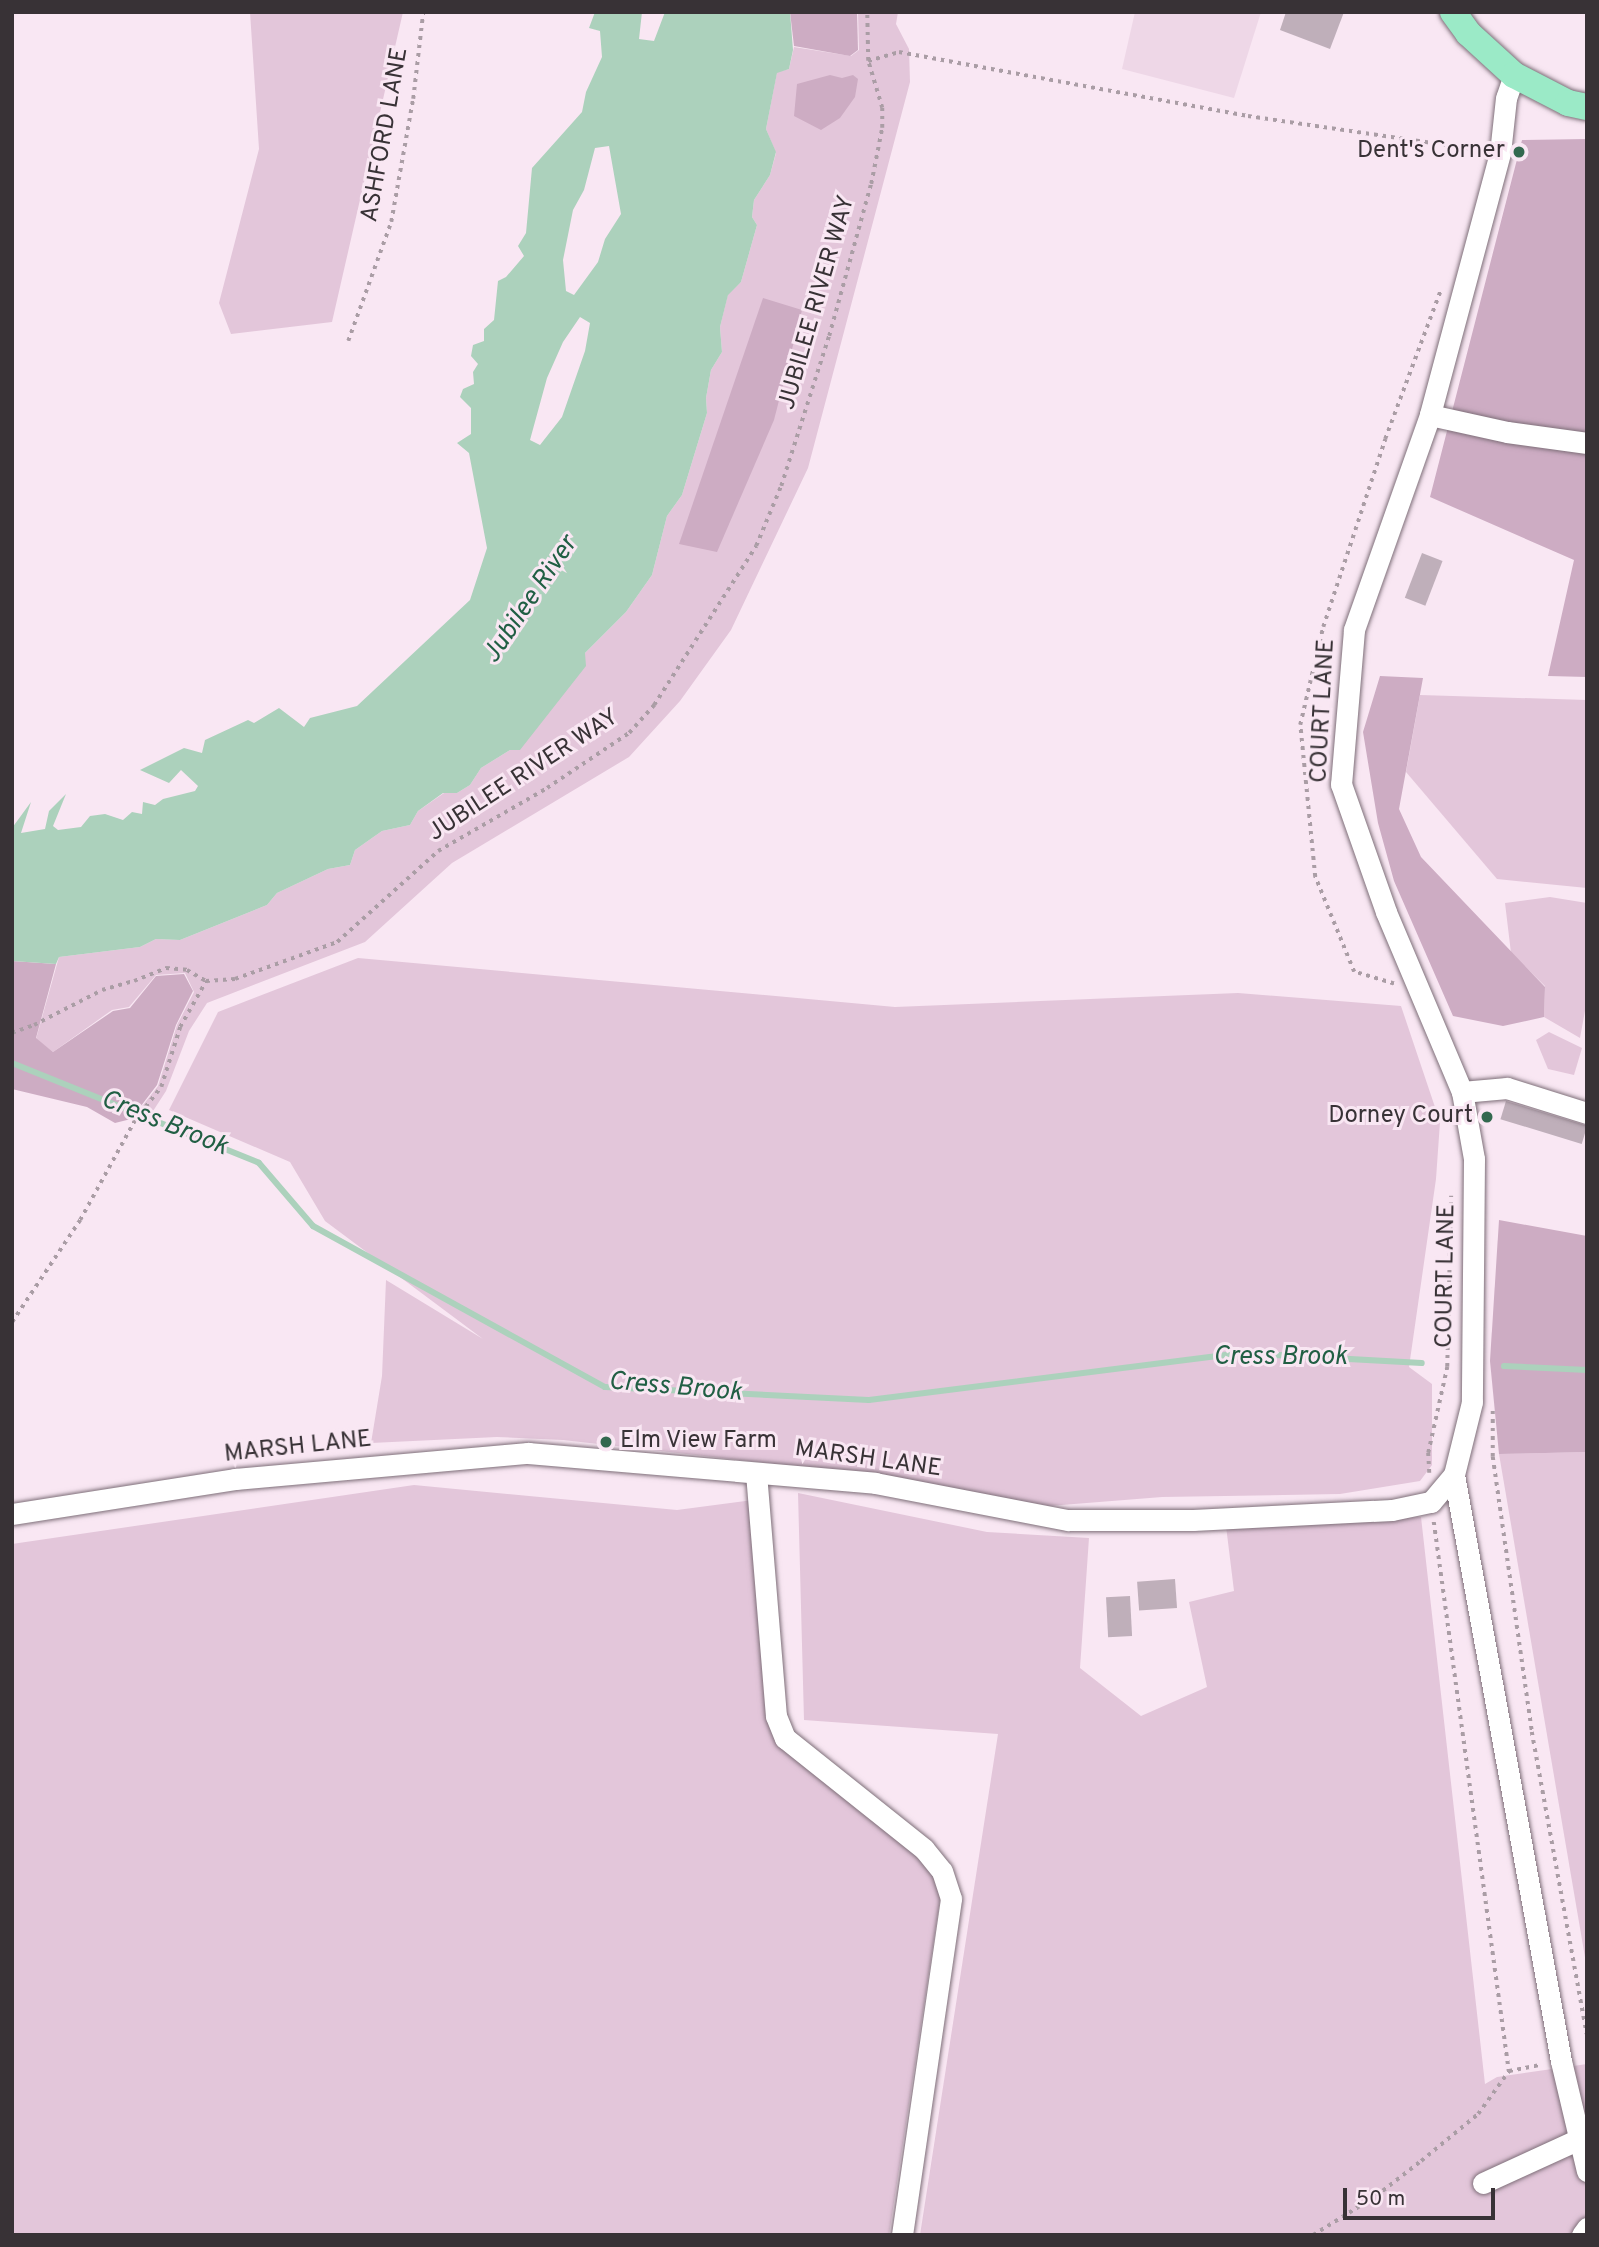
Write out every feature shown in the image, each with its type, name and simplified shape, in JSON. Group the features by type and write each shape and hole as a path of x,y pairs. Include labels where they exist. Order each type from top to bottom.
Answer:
{"main road":[{"path":"1453,12 1468,33 1514,75 1568,103 1587,107"}],"street":[{"name":"COURT LANE","path":"1454,1475 1472,1402 1474,1159 1462,1092 1387,912 1341,784 1354,630 1430,415 1500,153 1506,97 1514,75"},
{"path":"1430,415 1507,432 1587,443"},
{"path":"1462,1092 1507,1088 1587,1113"},
{"name":"MARSH LANE","path":"12,1514 235,1479 528,1453 875,1483 1068,1520 1193,1520 1392,1510 1431,1502"},
{"path":"757,1473 776,1716 785,1738 923,1849 942,1871 951,1899 902,2235"},
{"path":"1431,1502 1454,1475"},
{"path":"1454,1475 1561,2061 1577,2140 1587,2171"},
{"path":"1483,2183 1577,2140"},
{"path":"1582,2235 1587,2228"}],"path":[{"name":"ASHFORD LANE","path":"348,341 391,222 413,99 423,12"},
{"name":"JUBILEE RIVER WAY","path":"12,1032 34,1025 102,990 135,981 166,968 187,970 206,981 234,979 337,942 438,851 547,788 629,733 654,705 756,546 781,486 829,336 871,184 882,128 882,108 868,61 867,12"},
{"path":"868,61 899,52 1248,116 1500,153"},
{"path":"1399,986 1354,972 1315,877 1300,725 1323,627 1385,439 1443,284"},
{"path":"12,1322 80,1220 135,1120 161,1087 180,1027 206,981"},
{"path":"1451,1189 1447,1367 1428,1452 1431,1502 1510,2071"},
{"path":"1493,1403 1493,1457 1532,1732 1587,2035"},
{"path":"1313,2235 1376,2196 1478,2114 1510,2071 1561,2061"}],"shaded area":[{"path":"250,12 403,12 332,322 231,334 219,303 259,149"},
{"path":"790,12 857,12 858,50 850,56 794,46"},
{"path":"858,12 898,12 896,24 909,49 910,82 808,468 731,630 680,701 629,757 452,863 365,942 207,1003 189,1031 166,1091 144,1125 132,1119 158,1086 177,1025 194,992 185,973 156,975 129,1007 112,1010 53,1052 36,1039 59,957 140,947 156,939 180,940 267,905 277,893 328,869 350,865 355,850 382,831 410,825 418,811 444,793 457,793 470,785 481,768 510,750 585,653 626,612 652,575 667,516 682,495 707,413 706,398 711,370 722,352 720,327 728,294 741,282 757,225 752,217 754,200 770,175 776,153 766,129 777,72 789,69 794,47 851,56 859,50"},
{"path":"1135,12 1261,12 1234,98 1122,69"},
{"path":"830,75 842,78 853,75 858,79 855,97 840,118 821,130 794,116 797,84"},
{"path":"1587,139 1587,677 1548,676 1574,560 1430,497 1522,140"},
{"path":"763,298 802,310 774,420 717,552 679,544"},
{"path":"1380,676 1423,678 1399,809 1421,857 1545,987 1544,1017 1503,1026 1453,1016 1394,881 1378,823 1363,732"},
{"path":"1420,695 1587,700 1587,888 1497,879 1406,772"},
{"path":"1550,897 1587,903 1587,1000 1580,1038 1544,1017 1545,986 1511,953 1505,903"},
{"path":"358,958 895,1007 1238,993 1401,1006 1440,1122 1436,1179 1409,1367 1432,1384 1432,1465 1420,1481 1340,1494 1162,1497 1049,1506 801,1467 563,1440 497,1437 371,1443 382,1376 386,1280 483,1339 325,1221 290,1162 169,1110 218,1012"},
{"path":"12,961 56,964 36,1038 53,1052 113,1011 130,1008 156,976 184,974 193,991 176,1025 157,1085 131,1119 115,1123 87,1107 12,1089"},
{"path":"1549,1032 1582,1048 1574,1075 1548,1069 1536,1040"},
{"path":"1499,1220 1587,1236 1587,1452 1499,1454 1490,1361"},
{"path":"1587,1452 1587,1969 1499,1454"},
{"path":"414,1485 677,1510 753,1500 777,1732 943,1880 889,2235 12,2235 12,1544"},
{"path":"798,1493 987,1532 1089,1538 1080,1668 1141,1716 1207,1687 1189,1602 1234,1591 1226,1526 1421,1517 1485,2084 1497,2077 1587,2064 1587,2235 920,2235 998,1734 804,1720"}],"water":[{"name":"Jubilee River","path":"595,12 642,12 639,39 654,41 665,12 790,12 793,50 789,69 777,73 766,129 776,152 770,175 754,200 752,217 757,225 741,282 728,295 720,327 722,352 711,370 706,398 707,413 682,495 667,516 652,575 626,612 585,653 586,666 520,750 510,750 481,768 470,785 457,793 443,793 418,811 410,825 382,831 355,850 350,865 328,869 277,893 267,905 180,940 156,939 140,947 59,957 56,964 12,961 12,828 31,802 21,833 45,829 49,811 66,794 53,826 58,830 81,827 90,816 105,814 123,820 132,812 142,814 143,802 155,805 163,799 195,791 198,786 181,770 169,783 140,770 184,748 202,753 205,740 248,720 254,723 279,708 304,727 310,718 357,706 470,600 487,548 469,453 457,443 471,434 471,408 460,397 463,389 474,384 473,372 478,364 471,356 473,345 484,341 484,329 494,320 498,281 506,277 524,256 518,246 526,233 532,168 582,112 586,92 602,57 600,31 589,28","holes":["609,146 621,214 605,239 598,262 574,295 566,291 563,260 573,210 584,190 595,148","580,317 590,323 585,351 562,417 540,445 530,440 547,378 563,342"]}],"building":[{"path":"1286,12 1344,12 1330,49 1280,30"},
{"path":"1422,553 1443,561 1425,606 1405,598"},
{"path":"1506,1101 1587,1126 1582,1144 1500,1119"},
{"path":"1175,1579 1177,1608 1139,1611 1137,1582"},
{"path":"1130,1596 1132,1636 1108,1637 1106,1597"}],"waterway":[{"name":"Cress Brook","path":"12,1063 259,1163 313,1226 605,1387 869,1400 1241,1353 1422,1363"},
{"name":"Cress Brook","path":"1504,1366 1587,1370"}],"place":[{"name":"Dent's Corner","path":"1519,152"},
{"name":"Dorney Court","path":"1487,1117"},
{"name":"Elm View Farm","path":"606,1442"}]}
